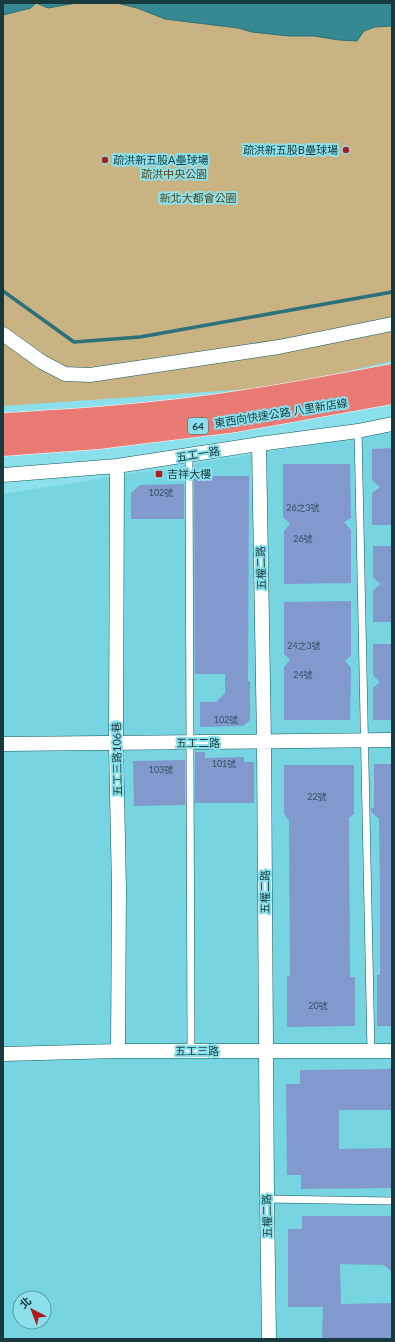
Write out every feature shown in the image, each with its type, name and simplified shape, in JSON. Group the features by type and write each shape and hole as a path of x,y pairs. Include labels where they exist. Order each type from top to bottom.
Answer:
{"highway":[{"name":"東西向快速公路 八里新店線","path":"3,424 131,415 203,407 321,389 392,375"},
{"name":"東西向快速公路 八里新店線","path":"3,445 98,438 236,421 392,393"}],"street":[{"path":"3,334 42,362 65,374 90,375 278,347 392,324"},
{"name":"五工一路","path":"3,475 117,466 392,424"},
{"name":"五權二路","path":"259,444 264,742 269,1339"},
{"name":"五工三路106巷","path":"117,466 116,744 119,889 118,1051"},
{"name":"五工二路","path":"3,744 392,740"},
{"name":"五工三路","path":"3,1054 118,1051 392,1051"}],"lane":[{"path":"358,430 371,1051"},
{"path":"189,455 191,1051"},
{"path":"267,1198 392,1201"}],"shaded area":[{"path":"3,3 36,3 31,8 3,15"},
{"path":"36,3 77,3 48,8"},
{"path":"117,3 392,3 392,26 375,27 364,31 357,41 314,36 289,36 165,19 137,8"},
{"path":"392,432 392,1339 3,1339 3,494"}],"green space":[{"name":"疏洪中央公園","path":"3,3 392,3 392,361 278,387 3,406"}],"building":[{"path":"392,448 392,525 372,525 372,493 380,487 372,480 372,449"},
{"path":"283,464 350,464 351,518 344,522 351,530 351,583 284,584 284,531 290,524 283,517"},
{"path":"194,476 249,476 248,681 250,681 250,720 243,726 200,727 200,702 216,702 225,693 225,674 195,674"},
{"path":"184,484 184,519 131,519 131,493 140,485"},
{"path":"373,546 392,546 392,622 373,622 373,590 381,584 373,578"},
{"path":"351,601 351,655 345,661 351,668 350,720 284,720 284,667 290,660 284,654 284,602"},
{"path":"373,644 392,644 392,720 373,720 373,688 380,682 373,675"},
{"path":"195,752 205,752 205,758 244,757 244,762 254,762 254,803 195,803"},
{"path":"185,760 185,805 134,806 133,761"},
{"path":"374,764 392,764 392,1026 377,1026 377,975 380,975 380,890 379,819 371,812 371,808 374,808"},
{"path":"284,765 354,765 354,814 349,818 350,977 355,977 355,1026 287,1027 287,976 290,976 289,820 284,814"},
{"path":"392,1069 392,1110 339,1110 339,1149 392,1148 392,1188 301,1189 301,1175 287,1175 286,1084 300,1084 300,1070"},
{"path":"302,1216 392,1216 392,1272 384,1265 340,1264 341,1304 392,1303 392,1339 322,1338 323,1307 288,1307 288,1229 302,1229"}],"waterway":[{"path":"3,291 74,342 140,337 392,292"}],"place":[{"name":"疏洪新五股B壘球場","path":"346,150"},
{"name":"疏洪新五股A壘球場","path":"105,160"},
{"name":"吉祥大樓","path":"159,474"}],"park label":[{"name":"新北大都會公園","path":"198,198"}]}
